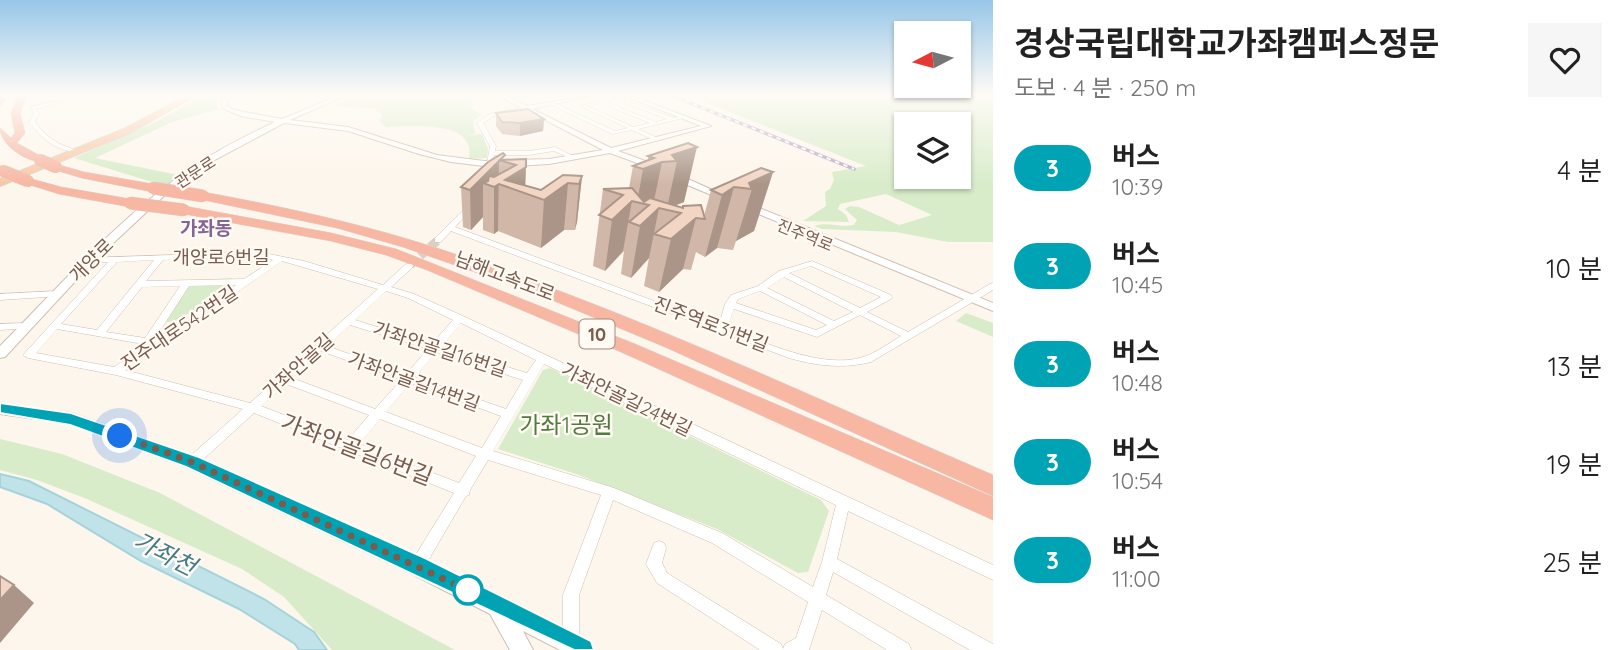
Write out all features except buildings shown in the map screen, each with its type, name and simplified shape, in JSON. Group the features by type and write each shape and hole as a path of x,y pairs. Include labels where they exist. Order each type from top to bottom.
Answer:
{"highway":[{"path":"11,144 20,133 15,124"},
{"path":"1,176 75,151 134,124"},
{"path":"1,176 127,131 139,124"},
{"name":"남해고속도로","path":"0,131 11,144 40,160 82,175 156,193 203,196 262,205 342,223 405,240 508,276 653,335 993,486"},
{"name":"남해고속도로","path":"1,176 59,190 331,237 391,251 628,348 993,509"}],"street":[{"path":"34,124 44,138 56,147 75,151"},
{"name":"관문로","path":"156,193 278,124"},
{"path":"317,124 372,134 432,156 491,165 531,164 613,152 708,126 704,124"},
{"path":"481,124 490,138 494,153 483,182"},
{"name":"진주역로","path":"558,124 613,152 623,160 664,178 993,307"},
{"path":"596,124 614,133 655,124"},
{"path":"623,124 656,139"},
{"path":"494,153 529,153 555,149 574,158"},
{"name":"개양로","path":"0,354 156,193"},
{"path":"438,240 470,206 477,194"},
{"name":"진주역로31번길","path":"451,228 793,356 833,364 867,360 968,299 991,289"},
{"name":"개양로6번길","path":"92,260 251,253 281,258 384,288"},
{"name":"개양로6번길","path":"100,333 161,257"},
{"name":"진주대로542번길","path":"54,326 28,355 116,371 151,343 281,258"},
{"path":"54,326 115,259"},
{"path":"723,328 730,304 734,297 761,288 782,273 811,263 888,298 822,333 810,332 730,304"},
{"name":"가좌안골길","path":"192,462 409,266"},
{"path":"782,273 909,336"},
{"name":"진주대로542번길","path":"151,343 187,282"},
{"name":"진주대로542번길","path":"140,285 246,282"},
{"name":"가좌안골길24번길","path":"384,288 411,296 460,318 993,573"},
{"path":"761,288 834,325"},
{"path":"0,297 58,294"},
{"name":"진주역로","path":"968,299 993,315"},
{"path":"350,446 460,318"},
{"name":"가좌안골길16번길","path":"349,320 530,378"},
{"path":"0,327 27,326"},
{"path":"54,326 151,343"},
{"name":"가좌안골길14번길","path":"319,347 509,414"},
{"path":"417,565 542,358"},
{"name":"가좌안골길6번길","path":"116,371 251,407 464,491"},
{"path":"284,379 485,454 609,492 717,538 903,650"},
{"path":"0,409 71,419 192,462 417,565 496,604 575,648"},
{"path":"575,648 571,595 609,492"},
{"path":"802,648 829,562 843,502"},
{"path":"659,548 654,564 662,578 775,650"},
{"path":"829,562 987,650"},
{"path":"496,604 522,650"}],"green space":[{"path":"150,124 167,124 95,158 178,175 165,186 74,158"},
{"path":"383,124 474,124 475,134 466,136 482,134 488,149 487,158 469,159 469,146 463,137 453,131 425,127 386,127"},
{"path":"761,124 894,124 894,189 971,189 971,124 993,124 993,242 948,242 896,232 822,229 814,226 854,225 857,220 845,209 850,206 859,207 899,225 932,215 886,194 840,204 838,209 846,215 849,222 803,221 826,206 825,192 830,189 834,180 832,172 866,166"},
{"path":"232,278 236,282 175,322 166,322 190,283 197,280"},
{"path":"966,313 993,323 993,337 956,321"},
{"name":"가좌1공원","path":"550,368 821,500 829,511 808,572 798,573 717,529 576,474 498,449 543,370"},
{"path":"0,439 62,454 160,493 455,650 332,650 284,597 242,569 87,499 37,480 0,470"}],"water":[{"name":"가좌천","path":"0,474 29,481 264,599 314,632 327,650 299,650 295,644 239,609 141,561 47,504 0,487"}],"tunnel":[{"path":"410,265 438,240"}],"railway":[{"path":"743,124 854,169"}],"bus line":[{"name":"3","path":"0,409 71,419 192,462 417,565 582,650"}],"district":[{"name":"가좌동","path":"206,228"}],"route":[{"path":"120,436 192,462 476,594 468,590"}]}
